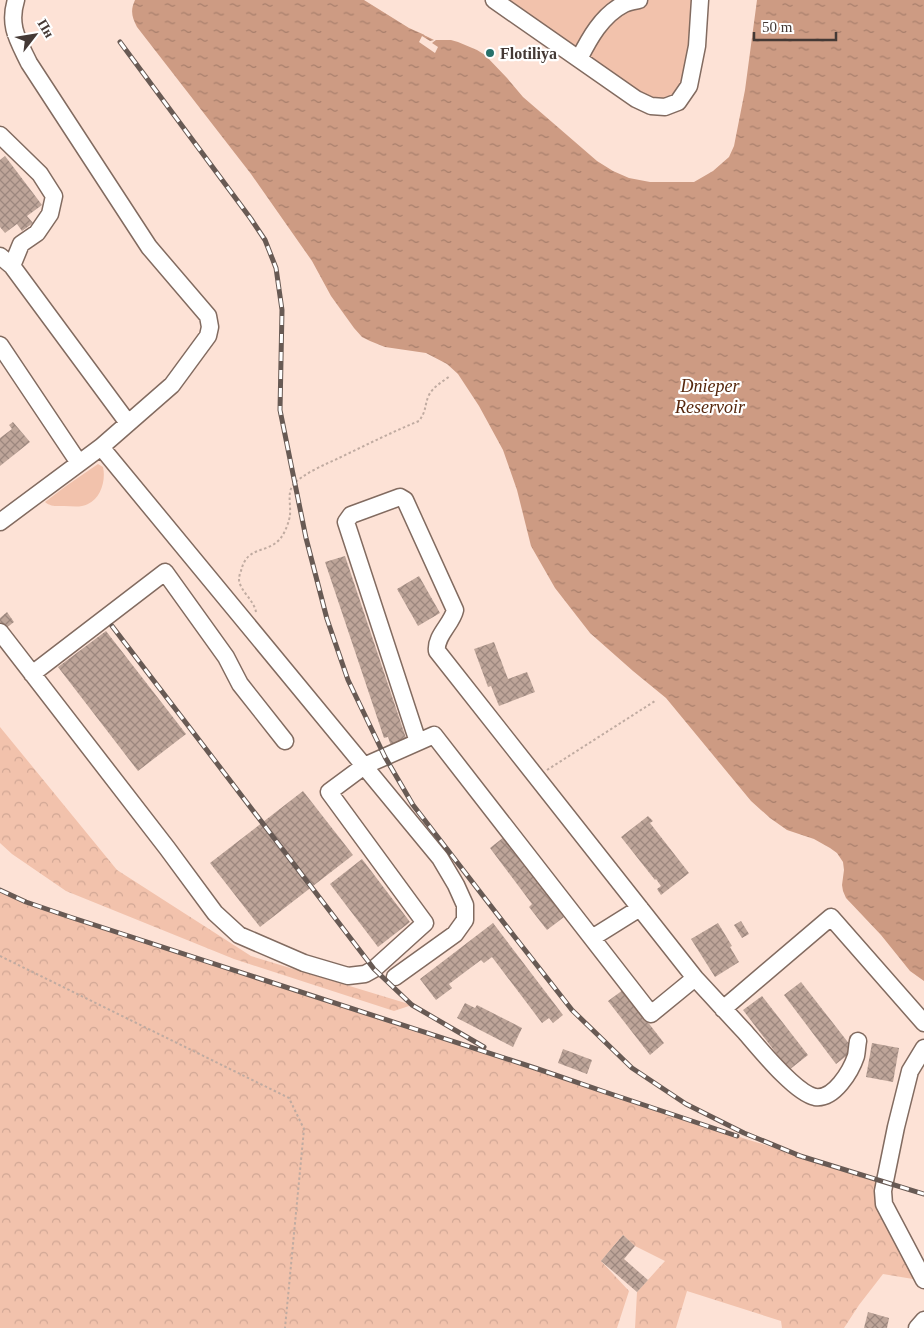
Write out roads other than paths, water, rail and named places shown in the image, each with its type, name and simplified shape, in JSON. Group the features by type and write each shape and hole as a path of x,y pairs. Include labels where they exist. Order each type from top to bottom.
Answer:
{"street":[{"path":"0,522 101,447 172,385 208,336 210,327 208,316 149,247 29,63 16,36 13,24 13,11 16,0"},
{"path":"494,0 636,99 651,106 664,106 678,102 689,86 697,46 695,1"},
{"path":"579,59 596,29 609,15 624,4 639,0"},
{"path":"0,135 40,174 54,196 50,214 37,233 21,244 6,261 128,423"},
{"path":"0,345 79,463"},
{"path":"101,447 440,858 456,885 465,905 465,920 455,934 395,977"},
{"path":"418,742 346,522 351,514 400,497 405,500 455,610 436,646 437,651 696,978 782,1073 803,1092 816,1097 827,1095 836,1089 845,1078 856,1055 858,1041"},
{"path":"32,674 165,572 226,657 240,684 285,741"},
{"path":"0,632 167,848 214,913 239,935 304,963 348,976 365,974 374,969 424,923 329,792 364,766 434,735 651,1014 696,978"},
{"path":"592,938 640,908"},
{"path":"724,1009 831,917 924,1023"},
{"path":"924,1048 910,1071 883,1191 884,1204 924,1280"},
{"path":"917,1328 924,1320"}],"water":[{"name":"Dnieper Reservoir","path":"135,0 364,0 409,28 436,40 458,42 485,55 523,97 597,161 613,171 629,178 650,182 694,182 713,171 729,157 734,146 745,90 757,0 924,0 924,981 910,971 881,935 846,898 842,885 843,862 837,853 814,839 787,830 770,818 751,801 666,698 590,633 555,588 531,546 517,490 503,450 479,406 458,374 447,364 426,353 385,347 362,337 354,328 331,296 312,261 251,174 137,27 132,14"}],"railway":[{"path":"120,42 251,219 265,240 276,268 282,310 280,410 306,538 327,619 348,680 385,757 413,805 572,1010 632,1068 686,1104 744,1133 803,1157"},
{"path":"112,626 374,969 412,1005 484,1047"},
{"path":"0,890 26,902 70,917 535,1068 737,1136"},
{"path":"797,1155 924,1194"}],"place":[{"name":"Flotiliya","path":"490,53"}]}
